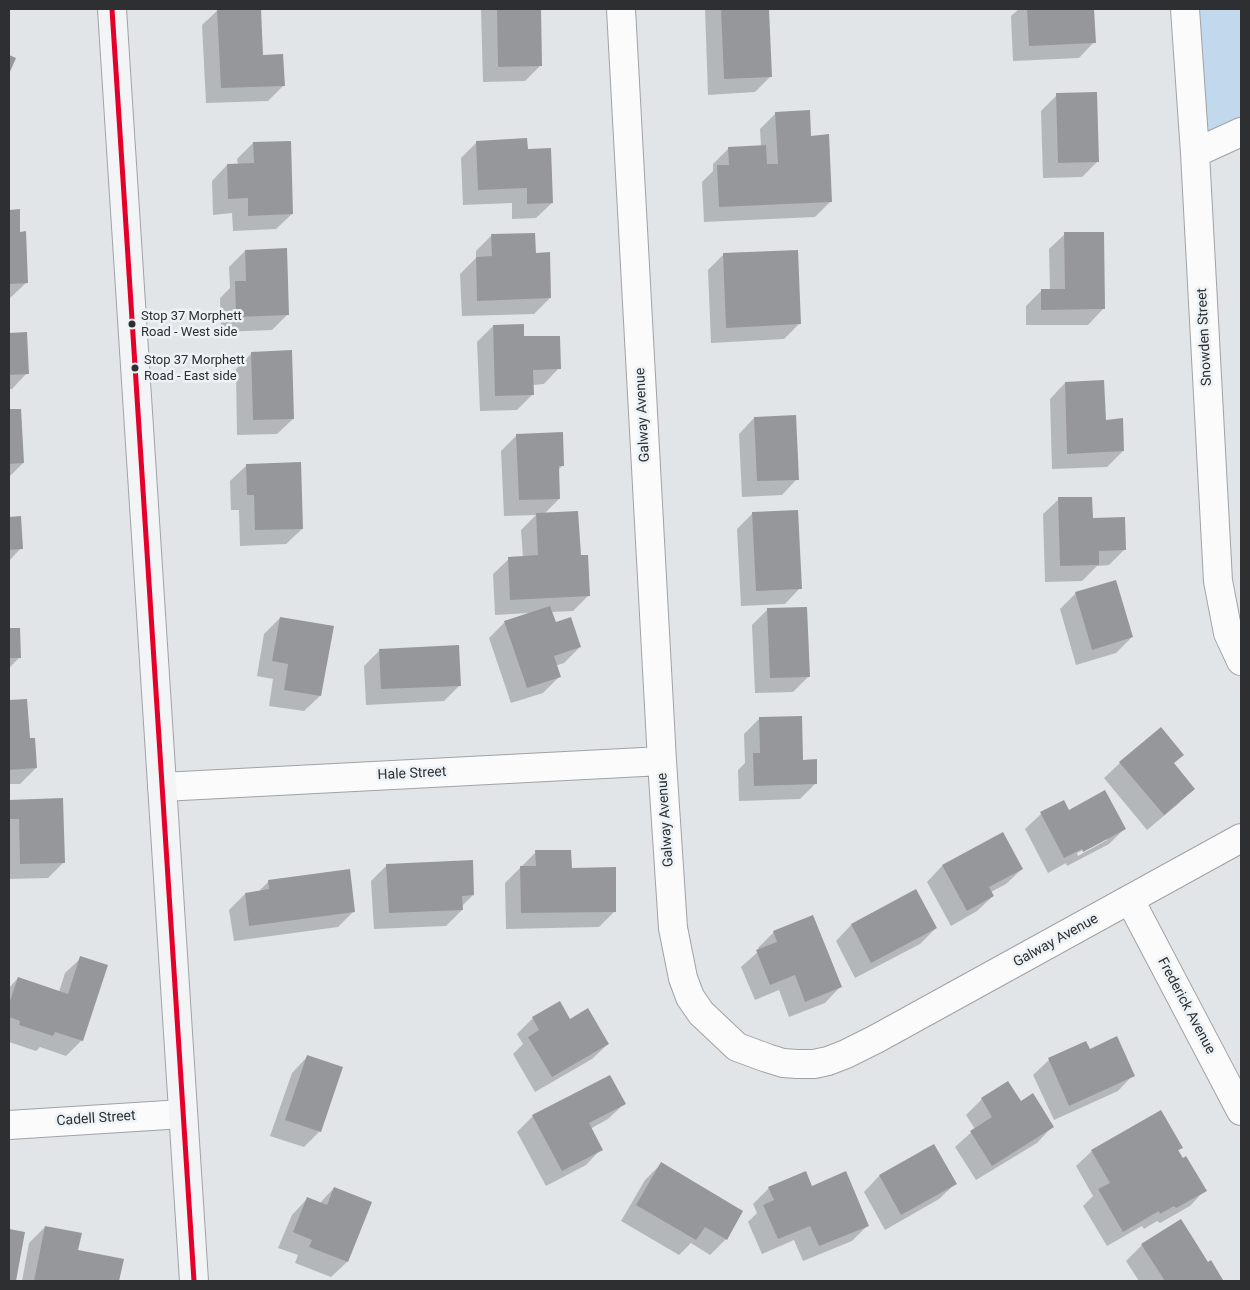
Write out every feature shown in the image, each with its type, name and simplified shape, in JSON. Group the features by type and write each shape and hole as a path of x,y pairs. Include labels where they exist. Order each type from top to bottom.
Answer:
{"main road":[{"path":"112,9 194,1281"}],"street":[{"name":"Galway Avenue","path":"621,9 662,761 673,928 683,978 690,997 701,1013 737,1047 783,1063 814,1064 846,1054 885,1035 1241,838"},
{"name":"Snowden Street","path":"1185,9 1195,154 1218,581 1228,633 1241,661"},
{"path":"1195,154 1241,132"},
{"name":"Hale Street","path":"162,787 662,761"},
{"name":"Frederick Avenue","path":"1130,900 1241,1111"},
{"name":"Cadell Street","path":"9,1125 183,1114"}],"shaded area":[{"path":"1192,9 1241,9 1241,122 1201,141"}],"building":[{"path":"217,9 261,9 263,55 283,54 285,86 221,88"},
{"path":"497,9 541,9 542,66 498,67"},
{"path":"721,9 769,9 772,77 724,79"},
{"path":"1027,9 1094,9 1096,43 1029,46"},
{"path":"9,55 16,58 9,74"},
{"path":"1097,92 1099,162 1058,163 1056,93"},
{"path":"810,110 811,136 829,134 832,202 719,207 717,165 729,165 728,147 766,145 767,164 778,164 775,112"},
{"path":"527,138 528,149 551,148 553,203 527,204 527,188 478,190 476,141"},
{"path":"291,141 293,214 248,216 248,198 228,199 227,164 254,163 253,142"},
{"path":"20,209 20,232 26,231 28,283 9,284 9,210"},
{"path":"1064,232 1104,232 1105,309 1041,310 1041,289 1065,289"},
{"path":"535,233 536,253 550,252 551,298 477,301 476,257 492,256 491,234"},
{"path":"287,248 289,315 236,317 235,281 246,281 245,250"},
{"path":"798,250 801,324 726,328 723,253"},
{"path":"524,324 524,336 560,336 561,369 533,370 534,395 495,396 493,325"},
{"path":"27,332 29,374 9,375 9,333"},
{"path":"292,350 294,419 253,420 251,352"},
{"path":"1104,380 1106,420 1123,418 1124,451 1067,454 1065,382"},
{"path":"9,409 21,409 24,463 9,464"},
{"path":"796,415 799,480 757,481 754,417"},
{"path":"563,432 564,466 559,466 560,499 519,500 516,434"},
{"path":"301,462 303,529 255,530 254,495 247,495 246,464"},
{"path":"1058,497 1092,497 1093,518 1125,517 1126,550 1099,551 1099,565 1060,566"},
{"path":"798,510 802,589 756,591 752,512"},
{"path":"578,511 581,555 588,555 590,596 510,600 508,557 538,555 536,513"},
{"path":"21,516 23,549 9,550 9,517"},
{"path":"1116,580 1133,637 1092,650 1075,592"},
{"path":"550,606 556,622 571,617 581,647 554,656 561,677 527,688 504,621"},
{"path":"807,607 810,677 770,678 767,608"},
{"path":"280,617 334,626 321,696 284,690 288,664 272,661"},
{"path":"9,628 20,628 21,658 9,658"},
{"path":"459,645 461,686 381,689 379,649"},
{"path":"27,699 30,738 35,738 37,768 9,770 9,700"},
{"path":"802,716 803,760 817,759 817,784 754,786 753,753 760,753 759,717"},
{"path":"1161,727 1184,755 1174,763 1195,789 1164,815 1119,762"},
{"path":"1105,790 1126,829 1083,852 1082,849 1064,858 1040,812 1064,800 1069,810"},
{"path":"63,798 65,863 20,864 19,819 9,819 9,800"},
{"path":"1003,832 1023,869 989,887 994,896 967,911 942,865"},
{"path":"535,850 571,850 572,868 616,867 616,912 521,913 520,866 536,866"},
{"path":"473,860 474,895 462,896 463,910 389,913 386,864"},
{"path":"350,869 355,912 249,926 245,893 269,889 268,880"},
{"path":"916,889 937,928 871,963 851,924"},
{"path":"813,915 842,987 805,1002 795,975 770,985 756,950 777,942 773,931"},
{"path":"80,956 108,965 83,1041 55,1032 53,1036 19,1025 20,1021 9,1017 9,1004 18,977 68,994"},
{"path":"560,1001 570,1019 588,1008 609,1044 552,1077 528,1037 539,1030 532,1017"},
{"path":"1117,1036 1135,1076 1069,1106 1048,1058 1086,1041 1090,1049"},
{"path":"307,1055 343,1067 321,1132 285,1120"},
{"path":"610,1075 626,1104 589,1123 603,1150 562,1171 532,1115"},
{"path":"1008,1081 1021,1101 1033,1093 1054,1127 992,1166 970,1131 992,1117 981,1098"},
{"path":"1161,1110 1183,1148 1178,1150 1183,1158 1186,1156 1207,1191 1176,1208 1174,1206 1160,1214 1159,1211 1123,1232 1098,1189 1110,1183 1091,1150"},
{"path":"934,1144 957,1184 901,1215 879,1175"},
{"path":"661,1162 743,1211 727,1240 705,1227 696,1240 636,1205"},
{"path":"806,1171 812,1186 846,1171 869,1226 819,1246 810,1226 778,1239 763,1205 774,1200 768,1187"},
{"path":"334,1187 372,1202 348,1262 309,1247 312,1240 293,1232 307,1197 327,1205"},
{"path":"1181,1219 1208,1262 1211,1260 1223,1280 1165,1281 1141,1244"},
{"path":"45,1226 82,1233 78,1250 124,1259 119,1281 34,1281"},
{"path":"9,1229 25,1232 16,1281 9,1281"}],"transit line":[{"path":"112,9 194,1281"}],"place":[{"name":"Stop 37 Morphett Road - West side","path":"132,324"},
{"name":"Stop 37 Morphett Road - East side","path":"135,368"}]}
